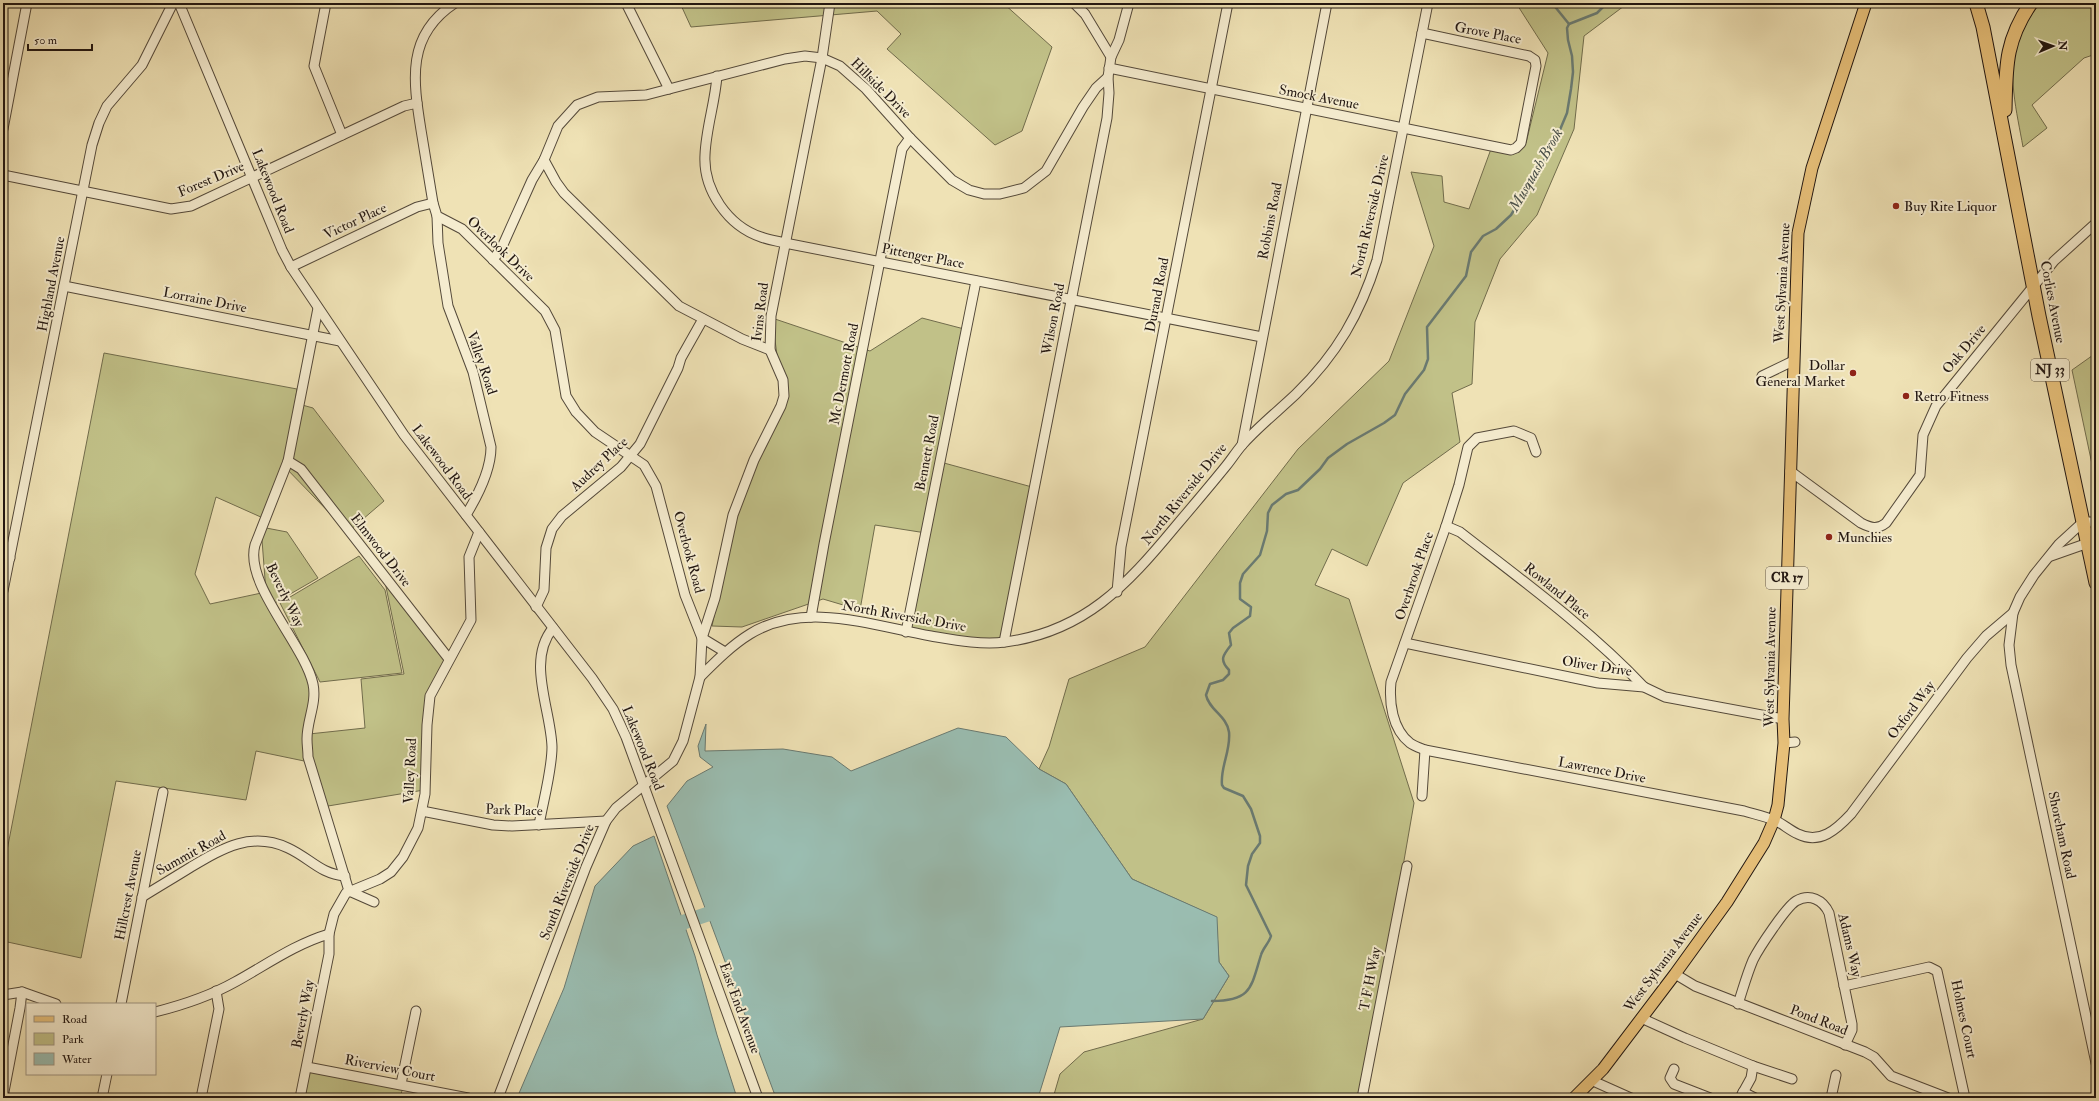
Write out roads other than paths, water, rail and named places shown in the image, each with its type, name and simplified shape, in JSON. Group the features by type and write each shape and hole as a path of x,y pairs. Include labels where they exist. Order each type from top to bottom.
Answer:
{"highway":[{"name":"NJ 33","path":"1976,3 1983,27"},
{"name":"NJ 33","path":"1983,3 1983,27"},
{"path":"2004,132 2006,75 2011,40 2017,26 2031,3"},
{"name":"Corlies Avenue","path":"1983,27 2034,286 2090,522 2096,583"}],"main road":[{"name":"West Sylvania Avenue","path":"1574,1098 1593,1081 1675,974 1751,865 1774,820 1778,805 1784,743 1783,719 1796,246 1801,213 1812,168 1866,3"}],"street":[{"path":"3,129 27,3"},
{"name":"Highland Avenue","path":"3,591 92,144 102,116 113,98 142,65 173,3"},
{"name":"Lakewood Road","path":"179,3 282,250 291,267 404,435 553,628 613,709 626,737 696,927"},
{"path":"326,3 314,66 342,135"},
{"path":"437,216 433,203 414,80 418,53 431,25 455,3"},
{"path":"626,3 669,89"},
{"name":"Ivins Road","path":"700,676 702,638 715,598 727,538 740,495 782,401 783,380 770,350 771,316 822,58 830,3"},
{"path":"1074,3 1085,14 1111,57"},
{"name":"Wilson Road","path":"1004,642 1107,118 1109,93 1108,73 1111,57 1121,34 1129,3"},
{"name":"Durand Road","path":"1117,592 1121,547 1228,3"},
{"name":"Robbins Road","path":"1242,445 1327,3"},
{"name":"North Riverside Drive","path":"700,676 725,652 751,633 770,624 791,618 811,617 842,619 906,632 970,642 1004,642 1060,627 1094,610 1117,592 1150,557 1242,445 1316,373 1338,345 1356,316 1369,286 1377,260 1428,3"},
{"name":"Grove Place","path":"1422,33 1532,58 1536,66 1521,143"},
{"name":"Hillside Drive","path":"493,260 502,247 532,180 544,160 558,126 577,105 598,97 636,96 785,59 805,56 822,58 846,70 866,89 910,138 952,180 969,190 984,194 1015,191 1035,181 1046,171 1083,107 1108,73"},
{"name":"Smock Avenue","path":"1108,73 1211,90 1511,150 1516,148 1521,143"},
{"name":"Pittenger Place","path":"717,76 705,153 706,169 710,186 724,210 739,225 762,238 1262,337"},
{"name":"Forest Drive","path":"3,174 171,209 180,208 191,206 404,106 417,104"},
{"name":"Mc Dermott Road","path":"811,617 902,149 910,138"},
{"path":"544,160 556,182 592,221 676,303 742,339 770,350"},
{"name":"Victor Place","path":"291,267 417,207 433,203"},
{"name":"Overlook Drive","path":"437,216 457,225 541,306 548,316 558,340 562,381 566,396 576,412 595,432 630,456"},
{"name":"Valley Road","path":"437,216 438,243 448,306 473,372 491,447 490,459 482,482 473,504 466,515"},
{"path":"2034,286 2054,261 2095,226"},
{"name":"Bennett Road","path":"906,632 976,281"},
{"name":"Lorraine Drive","path":"64,286 340,341"},
{"name":"Oak Drive","path":"1790,471 1861,523 1873,528 1880,528 1886,523 1917,481 1921,470 1923,436 1931,413 2034,286"},
{"name":"Beverly Way","path":"318,308 288,461 255,545 254,557 255,569 313,684 313,707 307,738 308,757 349,891"},
{"name":"Audrey Place","path":"536,607 544,590 546,548 552,529 562,516 620,467 640,444 678,368 681,358 703,319"},
{"path":"1762,376 1793,361"},
{"name":"Overbrook Place","path":"1425,750 1410,744 1404,737 1396,722 1391,706 1391,682 1446,526 1468,447 1477,438 1514,431 1531,438 1536,452"},
{"name":"Overlook Road","path":"630,456 644,466 656,486 685,595 702,638"},
{"name":"Elmwood Drive","path":"288,461 301,469 449,659"},
{"name":"Oxford Way","path":"1774,820 1799,835 1811,837 1827,835 1839,827 1851,814 1967,658 1986,636 2013,613 2026,586 2068,534 2090,522"},
{"name":"Rowland Place","path":"1446,526 1460,532 1588,634 1621,663 1644,687"},
{"name":"Valley Road","path":"349,891 380,879 398,865 418,828 425,794 427,725 430,696 471,620 469,557 479,532"},
{"path":"2051,556 2092,541"},
{"path":"3,548 10,558"},
{"name":"Shoreham Road","path":"2013,613 2009,646 2011,665 2096,1063"},
{"path":"539,825 552,748 542,684 543,647 545,638 553,628"},
{"path":"702,638 725,652"},
{"name":"Oliver Drive","path":"1405,643 1598,683 1644,687 1665,697 1783,719"},
{"name":"South Riverside Drive","path":"498,1098 596,842 606,821 616,808 666,768 678,752 689,723 700,676"},
{"name":"West Sylvania Avenue","path":"1784,743 1796,742"},
{"path":"1422,796 1425,750"},
{"name":"Lawrence Drive","path":"1425,750 1744,811 1774,820"},
{"name":"Hillcrest Avenue","path":"121,1003 163,792"},
{"name":"Park Place","path":"422,812 492,825 539,825 606,821"},
{"name":"Summit Road","path":"142,898 228,846 244,842 260,841 283,846 328,874 345,876"},
{"name":"T F H Way","path":"1362,1098 1407,866"},
{"path":"156,1012 195,1000 216,991 310,939 330,934 334,914 349,891 374,902"},
{"name":"Adams Way","path":"1738,1004 1753,961 1759,949 1791,905 1803,898 1816,898 1826,907 1852,1024 1852,1030 1845,1045"},
{"name":"East End Avenue","path":"696,927 758,1098"},
{"name":"Beverly Way","path":"300,1098 329,954 330,934"},
{"name":"Holmes Court","path":"1844,986 1929,967 1938,970 1965,1098"},
{"name":"Pond Road","path":"1675,974 1695,986 1738,1004 1869,1054 1891,1076 1948,1098"},
{"path":"201,1098 219,1009 216,991"},
{"path":"3,995 22,992 53,1003"},
{"path":"3,1097 22,992"},
{"path":"400,1084 416,1011"},
{"path":"1641,1018 1684,1038 1753,1066 1792,1079"},
{"path":"1753,1066 1751,1078 1742,1095 1755,1098"},
{"name":"Riverview Court","path":"307,1067 468,1098"},
{"path":"1674,1070 1670,1078 1674,1084 1710,1098"},
{"path":"102,1098 107,1075"},
{"path":"1831,1098 1836,1075"},
{"path":"1593,1081 1631,1098"}],"water":[{"path":"706,724 705,751 783,749 832,757 851,771 958,728 1006,737 1039,769 1066,784 1132,879 1217,917 1219,962 1229,976 1203,1019 1060,1027 1038,1098 776,1098 667,806 687,781 713,767 700,757 698,746"},
{"path":"654,836 695,956 717,1035 737,1098 517,1098 564,988 595,886 633,846"}],"waterway":[{"name":"Musquash Brook","path":"1212,1001 1235,998 1248,990 1255,976 1262,952 1271,936 1246,885 1248,866 1252,854 1260,843 1260,836 1251,809 1243,796 1224,788 1222,785 1229,739 1228,726 1211,705 1206,695 1210,684 1223,680 1229,674 1229,670 1223,660 1224,655 1231,645 1229,633 1233,628 1250,616 1251,607 1240,599 1240,583 1243,574 1260,555 1267,531 1268,513 1272,505 1286,494 1298,490 1320,469 1328,458 1347,444 1395,415 1405,394 1424,370 1428,359 1427,327 1466,276 1471,252 1483,236 1496,229 1511,215 1554,144 1567,113 1573,72 1572,56 1568,40 1567,28 1569,24 1552,3"},
{"path":"1569,24 1597,13 1607,3"},
{"name":"Musquash Brook","path":"667,932 684,922 726,908"}],"place":[{"name":"Buy Rite Liquor","path":"1896,206"},
{"name":"Dollar General Market","path":"1853,373"},
{"name":"Retro Fitness","path":"1906,396"},
{"name":"Munchies","path":"1829,537"}]}
